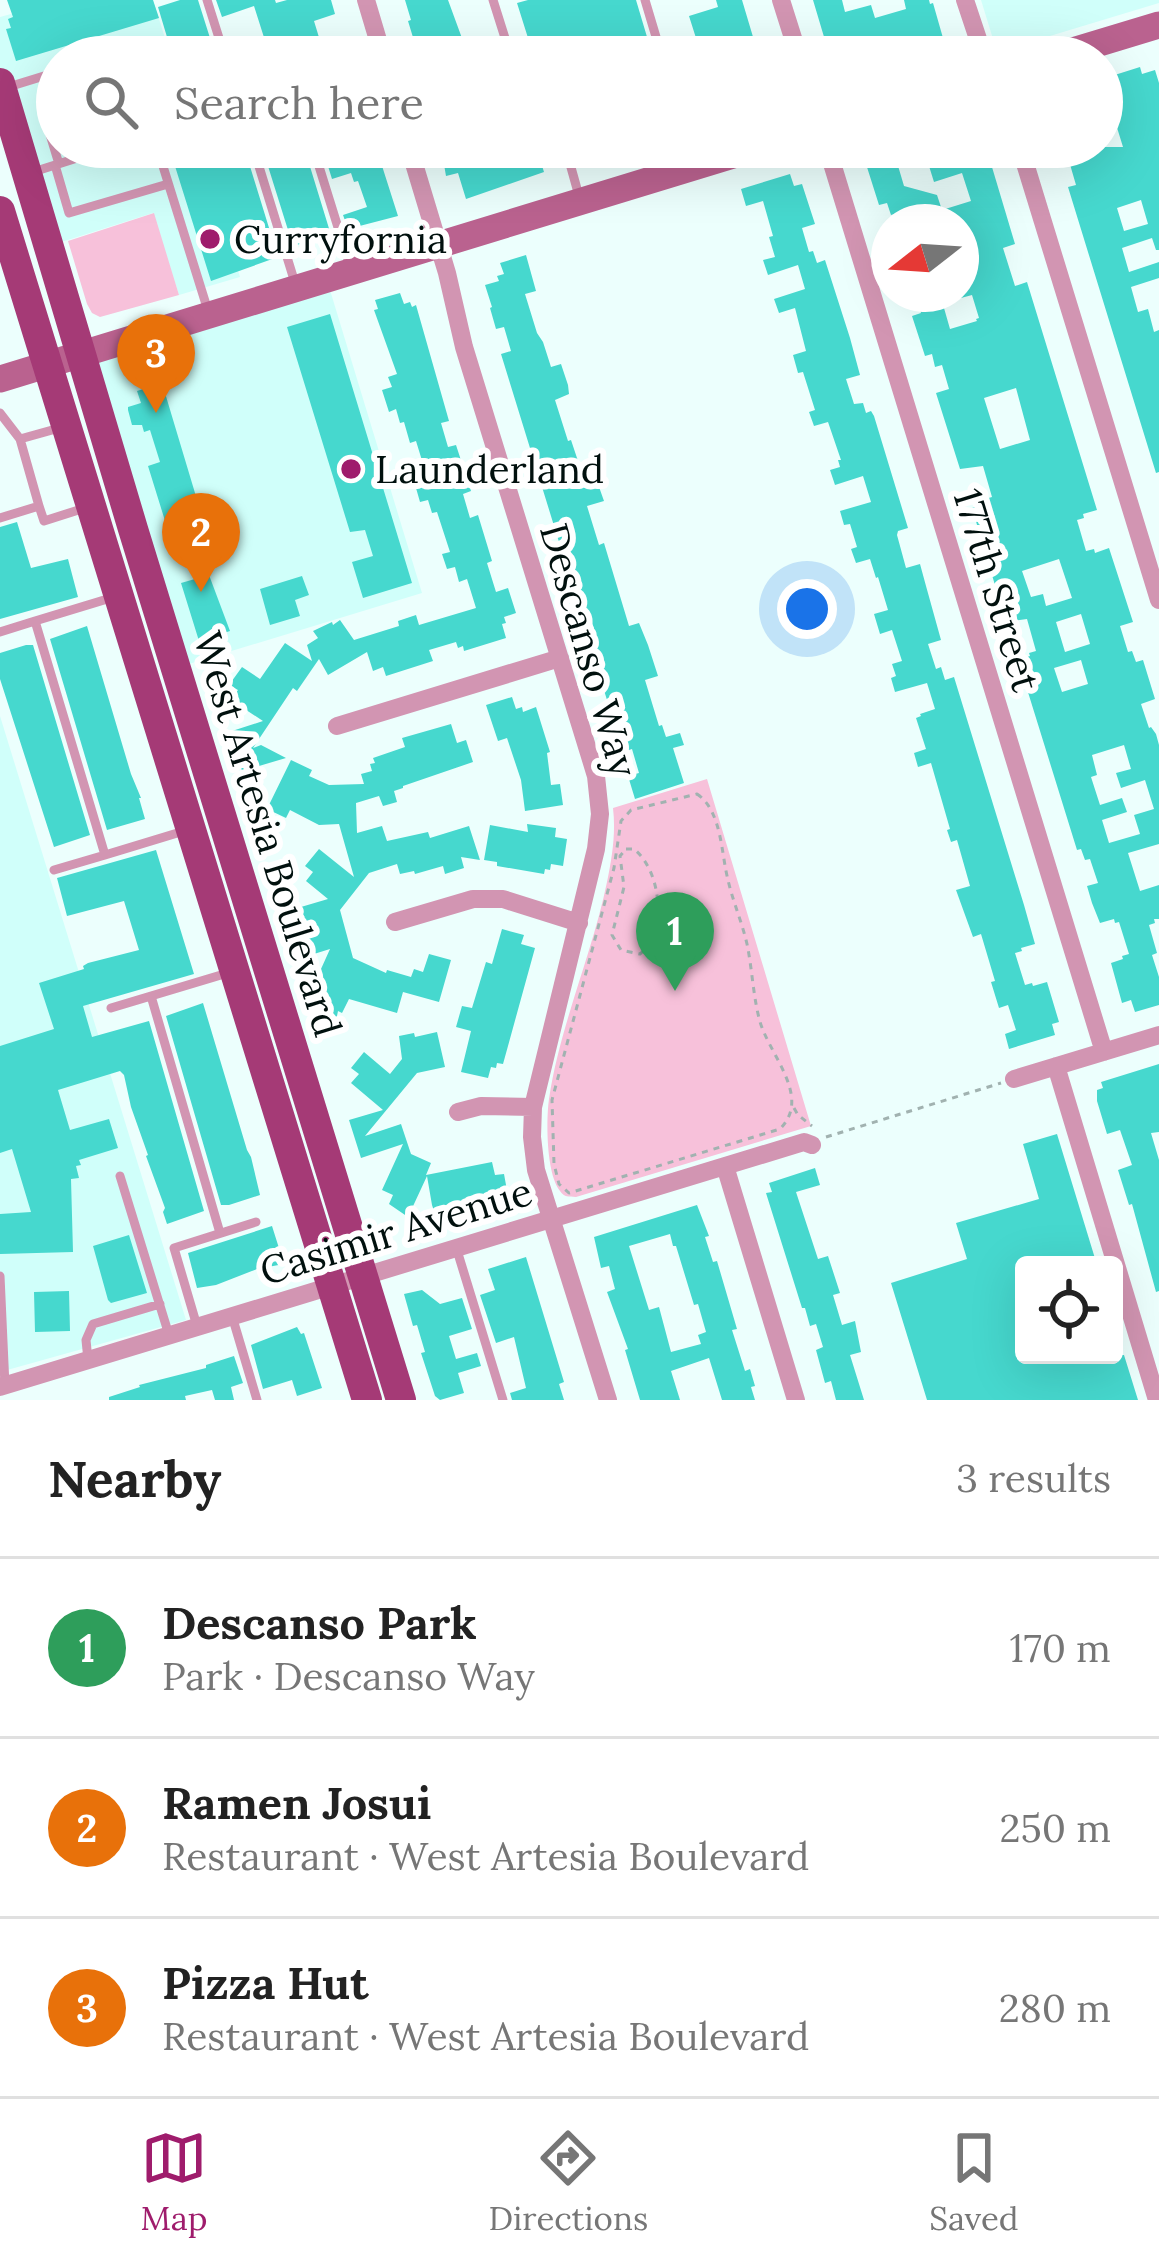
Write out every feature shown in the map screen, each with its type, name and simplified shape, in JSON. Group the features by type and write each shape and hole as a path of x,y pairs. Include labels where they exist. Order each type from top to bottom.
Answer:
{"main road":[{"path":"1123,36 1159,25"},
{"name":"West Artesia Boulevard","path":"1,86 36,148"},
{"name":"West Artesia Boulevard","path":"47,168 81,354 401,1400"},
{"path":"0,379 689,168"},
{"name":"West Artesia Boulevard","path":"0,211 367,1400"}],"street":[{"path":"366,0 377,36"},
{"path":"781,0 792,36"},
{"path":"965,0 977,36"},
{"name":"Descanso Way","path":"416,168 464,347 596,776 600,814 596,849 533,1107 532,1137 536,1170 608,1400"},
{"name":"177th Street","path":"833,168 1104,1052"},
{"path":"1026,168 1159,600"},
{"path":"337,727 560,658"},
{"path":"395,922 473,899 503,899 578,923"},
{"path":"1014,1079 1159,1035"},
{"path":"1056,1066 1157,1400"},
{"path":"458,1112 481,1106 533,1107"},
{"name":"Casimir Avenue","path":"2,1386 804,1142 812,1135"},
{"path":"725,1166 796,1400"}],"lane":[{"path":"207,0 218,36"},
{"path":"493,0 504,36"},
{"path":"644,0 655,36"},
{"path":"1,86 36,77"},
{"path":"47,168 69,213 168,184"},
{"path":"163,168 209,315"},
{"path":"259,168 296,288"},
{"path":"320,168 352,271"},
{"path":"570,168 580,201"},
{"path":"0,412 20,439 44,521 92,506"},
{"path":"20,439 66,426"},
{"path":"0,518 39,506"},
{"path":"0,632 119,596"},
{"path":"35,622 105,855"},
{"path":"54,871 192,829"},
{"path":"111,1008 236,970"},
{"path":"151,996 220,1233"},
{"path":"120,1176 169,1335"},
{"path":"197,1326 174,1248 256,1222"},
{"path":"456,1247 503,1400"},
{"path":"0,1276 2,1386"},
{"path":"88,1360 86,1340 93,1324 160,1304"},
{"path":"232,1316 257,1400"}],"path":[{"path":"614,812 697,794 710,806 747,943 765,1040 786,1077 793,1107 812,1135 831,1135 1014,1079"},
{"path":"631,810 621,821 616,840 617,868 624,887 612,935 621,950 640,954 648,948 657,921 656,894 643,856 634,849 623,851 620,856 617,868 592,944 552,1100 559,1184 566,1193 575,1192 780,1130 793,1107"},
{"path":"616,840 623,851"},
{"path":"607,883 617,868"},
{"path":"592,944 612,935"}],"shaded area":[{"path":"62,0 153,0 164,36 36,36 36,168 206,168 240,277 179,295 153,213 52,245 0,74 0,17"},
{"path":"981,0 1159,0 1050,36 992,36"},
{"path":"154,213 179,295 100,317 92,313 68,241"},
{"path":"330,290 422,593 179,667 90,364"},
{"path":"0,716 186,1320 0,1372"},
{"path":"707,779 811,1126 576,1197 565,1196 555,1183 550,1160 549,1099 607,882 613,808"}],"building":[{"path":"7,0 153,0 159,18 99,36 36,36 36,55 16,61 6,29 11,28 8,19 13,17"},
{"path":"198,0 209,36 167,36 158,7"},
{"path":"216,0 331,0 335,14 314,21 319,36 264,36 254,6 222,17"},
{"path":"405,0 448,0 461,36 413,36"},
{"path":"636,0 647,36 527,36 517,3"},
{"path":"716,0 742,0 753,36 695,36 689,16 718,7"},
{"path":"813,0 842,0 845,12 871,5 875,18 906,9 904,0 929,0 942,36 824,36"},
{"path":"1140,67 1142,74 1155,70 1159,83 1159,250 1152,238 1122,248 1129,272 1159,262 1159,278 1131,287 1138,312 1148,309 1154,332 1159,330 1156,473 1068,187 1076,185 1071,168 1123,168 1123,72","holes":["1141,200 1148,224 1124,231 1117,208"]},
{"path":"176,168 250,168 278,257 211,281"},
{"path":"269,168 310,168 331,235 293,246"},
{"path":"329,168 383,168 398,216 348,229 343,215 367,207 351,173 332,179"},
{"path":"445,168 543,168 544,172 466,199 458,173 446,176"},
{"path":"867,168 899,168 904,186 937,195 940,204 887,204 879,204"},
{"path":"930,168 992,168 1015,244 1003,248 1015,286 1027,282 1097,510 1077,520 1086,551 1109,548 1133,622 1120,626 1128,652 1132,651 1136,662 1143,660 1155,699 1141,704 1159,745 1159,844 1128,853 1140,891 1159,885 1159,919 1149,925 1157,953 1152,955 1159,977 1159,1005 1135,1012 1131,1000 1122,1003 1111,963 1129,954 1119,922 1100,923 1092,903 1087,886 1098,883 1090,859 1085,860 1081,849 1077,850 1018,660 1036,651 1027,619 1006,622 972,508 992,497 983,466 960,469 936,393 949,389 942,365 935,367 932,354 925,356 912,316 945,312 950,329 979,318 979,204 961,204 971,201 962,173 934,182","holes":["1016,388 1030,440 1000,449 984,398","1059,559 1072,598 1046,606 1043,594 1031,597 1022,571","1081,614 1090,644 1065,652 1056,622","1081,660 1088,684 1062,692 1054,668","1124,745 1131,769 1116,773 1121,788 1145,780 1154,809 1134,815 1140,834 1109,843 1102,820 1127,812 1122,798 1100,805 1091,777 1097,775 1092,755"]},
{"path":"790,174 794,186 802,184 815,224 802,228 809,252 813,251 817,263 825,260 850,338 860,375 846,379 854,404 863,403 866,413 871,411 874,416 908,528 897,535 906,568 920,564 941,640 928,644 936,669 941,667 945,680 954,677 1024,905 1035,944 1015,953 1025,985 1047,982 1059,1022 1052,1024 1055,1035 1009,1049 1005,1034 1016,1030 1008,1005 999,1008 981,934 973,937 956,890 970,886 957,840 951,842 931,763 918,767 914,753 926,749 916,718 935,709 927,683 895,692 892,664 902,661 892,630 880,634 874,614 888,610 878,577 870,559 856,563 850,524 844,525 840,511 871,502 863,476 835,485 830,470 840,467 841,460 828,422 814,426 809,412 815,410 793,355 806,351 795,308 779,313 774,299 805,289 798,265 768,275 763,260 775,257 763,201 746,206 741,189"},
{"path":"526,255 536,291 525,294 537,333 551,367 561,364 568,385 569,394 555,400 568,441 582,473 593,470 604,501 587,506 599,545 604,543 629,626 639,623 648,645 658,676 645,680 659,726 666,737 680,733 684,745 673,748 684,783 635,799 628,776 639,773 632,749 623,752 587,635 595,633 589,610 580,612 566,565 574,563 567,540 559,542 501,354 511,351 504,327 496,329 485,285 504,274 500,263"},
{"path":"400,293 404,304 416,305 449,421 441,423 448,447 456,445 471,491 463,494 470,518 478,515 496,592 508,588 516,613 504,617 506,638 464,651 456,642 429,650 433,661 386,676 383,667 373,671 367,652 328,675 319,659 297,691 293,688 253,748 261,745 286,758 242,771 232,731 263,721 231,700 238,690 229,685 242,667 260,679 285,643 312,661 307,645 318,638 313,631 332,622 340,620 354,640 399,626 398,621 416,615 419,625 476,608 467,579 459,582 455,567 447,569 442,554 450,552 437,512 432,513 428,500 420,502 416,488 428,480 416,441 410,443 396,409 389,412 382,390 392,387 388,377 397,374 374,310 378,309 375,300"},
{"path":"330,314 412,583 363,598 352,562 373,556 365,530 350,532 287,327"},
{"path":"162,383 201,513 166,524 148,466 160,462 150,430 132,425 128,410 141,403 137,391"},
{"path":"17,522 31,568 68,559 78,597 0,619 0,527"},
{"path":"209,575 230,631 199,641 181,583"},
{"path":"302,576 309,595 295,600 300,616 270,625 260,589"},
{"path":"87,626 145,819 107,830 50,639"},
{"path":"33,645 90,835 54,847 0,679 0,653"},
{"path":"512,697 516,709 522,707 523,712 536,707 550,752 551,785 560,784 563,805 525,811 507,738 498,741 486,705"},
{"path":"451,724 457,743 466,740 473,762 403,786 394,791 397,802 383,806 379,796 356,803 357,833 382,826 387,841 428,832 430,838 469,826 480,860 461,857 464,868 445,874 443,866 400,874 397,864 369,873 340,910 353,958 386,973 411,977 414,969 423,972 429,954 451,960 439,1002 403,992 397,1013 349,999 342,1013 338,1011 335,1026 324,1028 320,1023 324,1005 312,1000 316,991 312,989 330,949 301,958 284,912 328,899 306,881 313,872 305,866 319,849 354,877 339,824 319,825 290,810 286,818 267,809 291,760 329,785 364,784 361,774 372,771 373,758 405,747 402,738"},
{"path":"527,824 556,828 555,837 567,839 563,866 551,864 544,874 484,860 490,825 528,832"},
{"path":"156,850 194,974 83,1006 92,1037 149,1021 204,1211 167,1224 120,1071 58,1090 70,1130 109,1119 118,1148 79,1160 81,1165 76,1166 79,1178 71,1179 73,1252 0,1254 0,1214 31,1212 12,1149 0,1153 0,1046 54,1029 39,983 84,969 88,963 139,950 124,901 67,916 57,878"},
{"path":"502,929 524,935 521,944 535,948 503,1064 491,1067 488,1078 461,1072 471,1031 456,1027 462,1006 472,1008"},
{"path":"203,1003 260,1195 229,1205 221,1205 166,1016"},
{"path":"437,1032 445,1067 417,1073 365,1136 401,1124 411,1154 431,1163 426,1175 492,1162 495,1175 504,1174 508,1196 463,1206 464,1213 440,1221 427,1176 408,1217 389,1204 393,1195 382,1190 403,1144 361,1158 349,1120 383,1110 351,1083 359,1074 351,1068 364,1052 390,1074 402,1059 399,1036"},
{"path":"1159,1064 1159,1132 1151,1133 1159,1160 1156,1292 1118,1170 1132,1165 1120,1130 1107,1134 1097,1090 1103,1088 1101,1082"},
{"path":"1057,1134 1094,1256 1015,1256 1015,1364 1123,1364 1124,1355 1138,1400 927,1400 891,1283 967,1259 956,1223 1039,1199 1023,1144"},
{"path":"815,1168 820,1185 796,1192 818,1259 828,1256 840,1293 833,1295 842,1325 855,1321 861,1352 850,1355 864,1400 836,1400 831,1381 825,1383 816,1350 823,1347 816,1324 810,1326 802,1308 766,1193 772,1192 769,1183"},
{"path":"697,1205 737,1329 732,1330 745,1371 750,1369 755,1400 722,1400 709,1358 671,1371 680,1400 640,1400 607,1292 615,1289 609,1266 601,1268 594,1237","holes":["670,1234 706,1332 698,1335 701,1344 671,1352 659,1307 649,1310 629,1246"]},
{"path":"272,1226 284,1264 197,1288 188,1253"},
{"path":"129,1235 147,1293 111,1303 93,1246"},
{"path":"526,1257 564,1382 559,1384 564,1400 512,1400 510,1393 526,1388 514,1337 496,1343 480,1295 495,1290 488,1269"},
{"path":"422,1290 440,1304 462,1298 472,1329 449,1336 456,1359 477,1353 481,1366 458,1373 464,1393 440,1400 404,1294"},
{"path":"69,1291 70,1331 35,1332 34,1292"},
{"path":"297,1327 304,1333 322,1388 297,1396 292,1380 263,1389 251,1345"},
{"path":"234,1356 243,1383 231,1387 234,1400 215,1400 212,1390 185,1396 186,1400 109,1400 139,1385"}],"place":[{"name":"Curryfornia","path":"210,239"},
{"name":"Pizza Hut","path":"156,413"},
{"name":"Launderland","path":"351,469"},
{"name":"Ramen Josui","path":"201,592"},
{"name":"Descanso Park","path":"675,991"}]}
